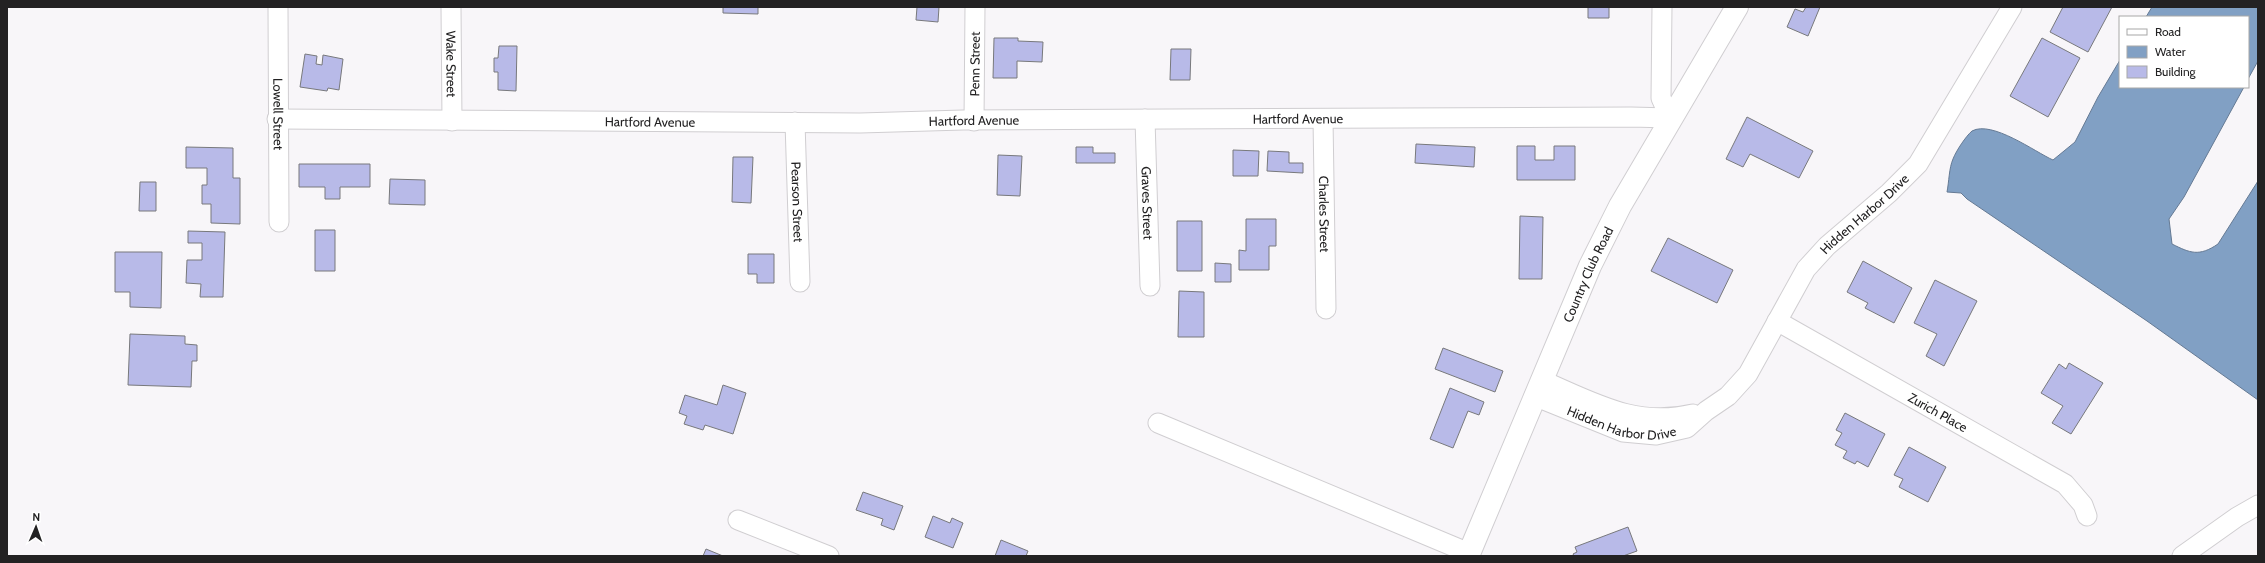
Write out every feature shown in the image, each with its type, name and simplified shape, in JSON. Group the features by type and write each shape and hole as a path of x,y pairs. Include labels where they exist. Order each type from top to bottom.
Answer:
{"street":[{"name":"Lowell Street","path":"278,7 278,222"},
{"name":"Wake Street","path":"451,7 452,121"},
{"name":"Penn Street","path":"974,121 976,7"},
{"path":"1662,7 1661,98 1670,118"},
{"name":"Country Club Road","path":"1469,554 1590,266 1620,206 1670,118 1737,7"},
{"name":"Hidden Harbor Drive","path":"1538,388 1623,432 1656,435 1687,428 1706,411 1728,396 1748,374 1806,269 1827,246 1889,193 1918,164 2012,7"},
{"name":"Hartford Avenue","path":"277,119 795,122 1631,116 1670,118"},
{"name":"Graves Street","path":"1145,119 1150,286"},
{"name":"Charles Street","path":"1323,119 1326,309"},
{"name":"Pearson Street","path":"795,122 800,282"},
{"name":"Zurich Place","path":"1777,322 2065,484 2084,505 2087,516"},
{"path":"1158,423 1469,554"},
{"path":"2182,556 2237,516 2258,505"},
{"path":"738,520 791,549 829,556"}],"water":[{"path":"2152,7 2258,7 2258,61 2249,77 2249,16 2147,16"},
{"path":"2119,62 2119,88 2243,88 2184,197 2169,219 2172,244 2184,250 2195,252 2205,251 2218,244 2258,181 2258,400 2147,321 1967,199 1961,193 1947,192 1953,159 1961,144 1972,131 1980,129 2002,133 2053,160 2075,142 2098,97"}],"building":[{"path":"723,7 758,7 758,14 723,13"},
{"path":"917,7 939,7 938,22 916,20"},
{"path":"1588,7 1609,7 1609,18 1588,18"},
{"path":"1806,7 1820,7 1808,36 1787,27 1795,9 1803,12"},
{"path":"2063,7 2112,7 2088,52 2050,32"},
{"path":"994,38 1018,38 1018,41 1043,42 1042,62 1017,61 1017,78 993,78"},
{"path":"2042,38 2080,58 2048,117 2010,96"},
{"path":"499,46 517,46 516,91 498,90 498,72 494,72 494,58 498,58"},
{"path":"1171,49 1191,49 1190,80 1170,80"},
{"path":"305,54 317,56 316,64 322,65 323,55 343,59 339,90 328,88 327,91 300,87"},
{"path":"1747,117 1813,151 1799,178 1750,154 1743,167 1726,159"},
{"path":"1416,144 1475,147 1474,167 1415,163"},
{"path":"1517,146 1535,146 1535,160 1554,160 1554,146 1575,146 1575,180 1517,180"},
{"path":"186,147 233,148 233,178 240,178 240,224 211,223 211,204 202,204 202,185 207,185 207,168 186,168"},
{"path":"1076,147 1093,147 1093,153 1115,153 1115,163 1076,163"},
{"path":"1233,150 1259,151 1258,176 1233,176"},
{"path":"1268,151 1289,152 1289,163 1303,163 1303,173 1267,171"},
{"path":"998,155 1022,156 1020,196 997,195"},
{"path":"733,157 753,157 751,203 732,202"},
{"path":"299,164 370,164 370,187 340,187 340,199 325,199 325,187 299,187"},
{"path":"390,179 425,180 425,205 389,204"},
{"path":"140,182 156,182 156,211 139,211"},
{"path":"1520,216 1543,217 1542,279 1519,279"},
{"path":"1246,219 1276,219 1276,246 1269,246 1269,270 1239,270 1239,250 1246,251"},
{"path":"1177,221 1202,221 1202,271 1177,271"},
{"path":"315,230 335,230 335,271 315,271"},
{"path":"188,231 225,232 223,297 200,297 201,284 186,283 187,260 202,260 202,243 188,243"},
{"path":"1668,238 1733,270 1717,303 1651,271"},
{"path":"115,252 162,252 161,308 130,307 130,292 115,292"},
{"path":"748,254 774,254 774,283 757,283 757,274 748,274"},
{"path":"1863,261 1912,288 1894,323 1865,308 1868,303 1847,292"},
{"path":"1215,263 1231,264 1231,282 1215,282"},
{"path":"1935,280 1977,301 1944,366 1926,356 1937,334 1914,323"},
{"path":"1179,291 1204,292 1204,337 1178,337"},
{"path":"130,334 185,336 185,344 197,345 197,361 192,361 191,387 128,385"},
{"path":"1443,348 1503,371 1495,392 1435,369"},
{"path":"2069,363 2103,383 2071,434 2052,423 2063,406 2041,393 2059,364 2066,369"},
{"path":"723,385 746,393 733,434 705,425 703,430 684,424 687,416 679,413 685,395 717,405"},
{"path":"1450,388 1484,402 1479,415 1468,411 1453,448 1430,439"},
{"path":"1845,413 1885,434 1868,467 1857,461 1855,464 1843,458 1847,451 1835,445 1842,433 1836,430"},
{"path":"1909,447 1946,467 1928,502 1899,487 1903,479 1894,475"},
{"path":"863,492 903,506 894,530 881,525 883,519 856,510"},
{"path":"933,516 950,523 952,518 963,523 953,548 925,537"},
{"path":"1628,527 1637,551 1623,556 1574,556 1573,554 1577,552 1575,547"},
{"path":"1001,540 1028,551 1026,556 995,556"},
{"path":"706,549 723,556 703,556"}]}
